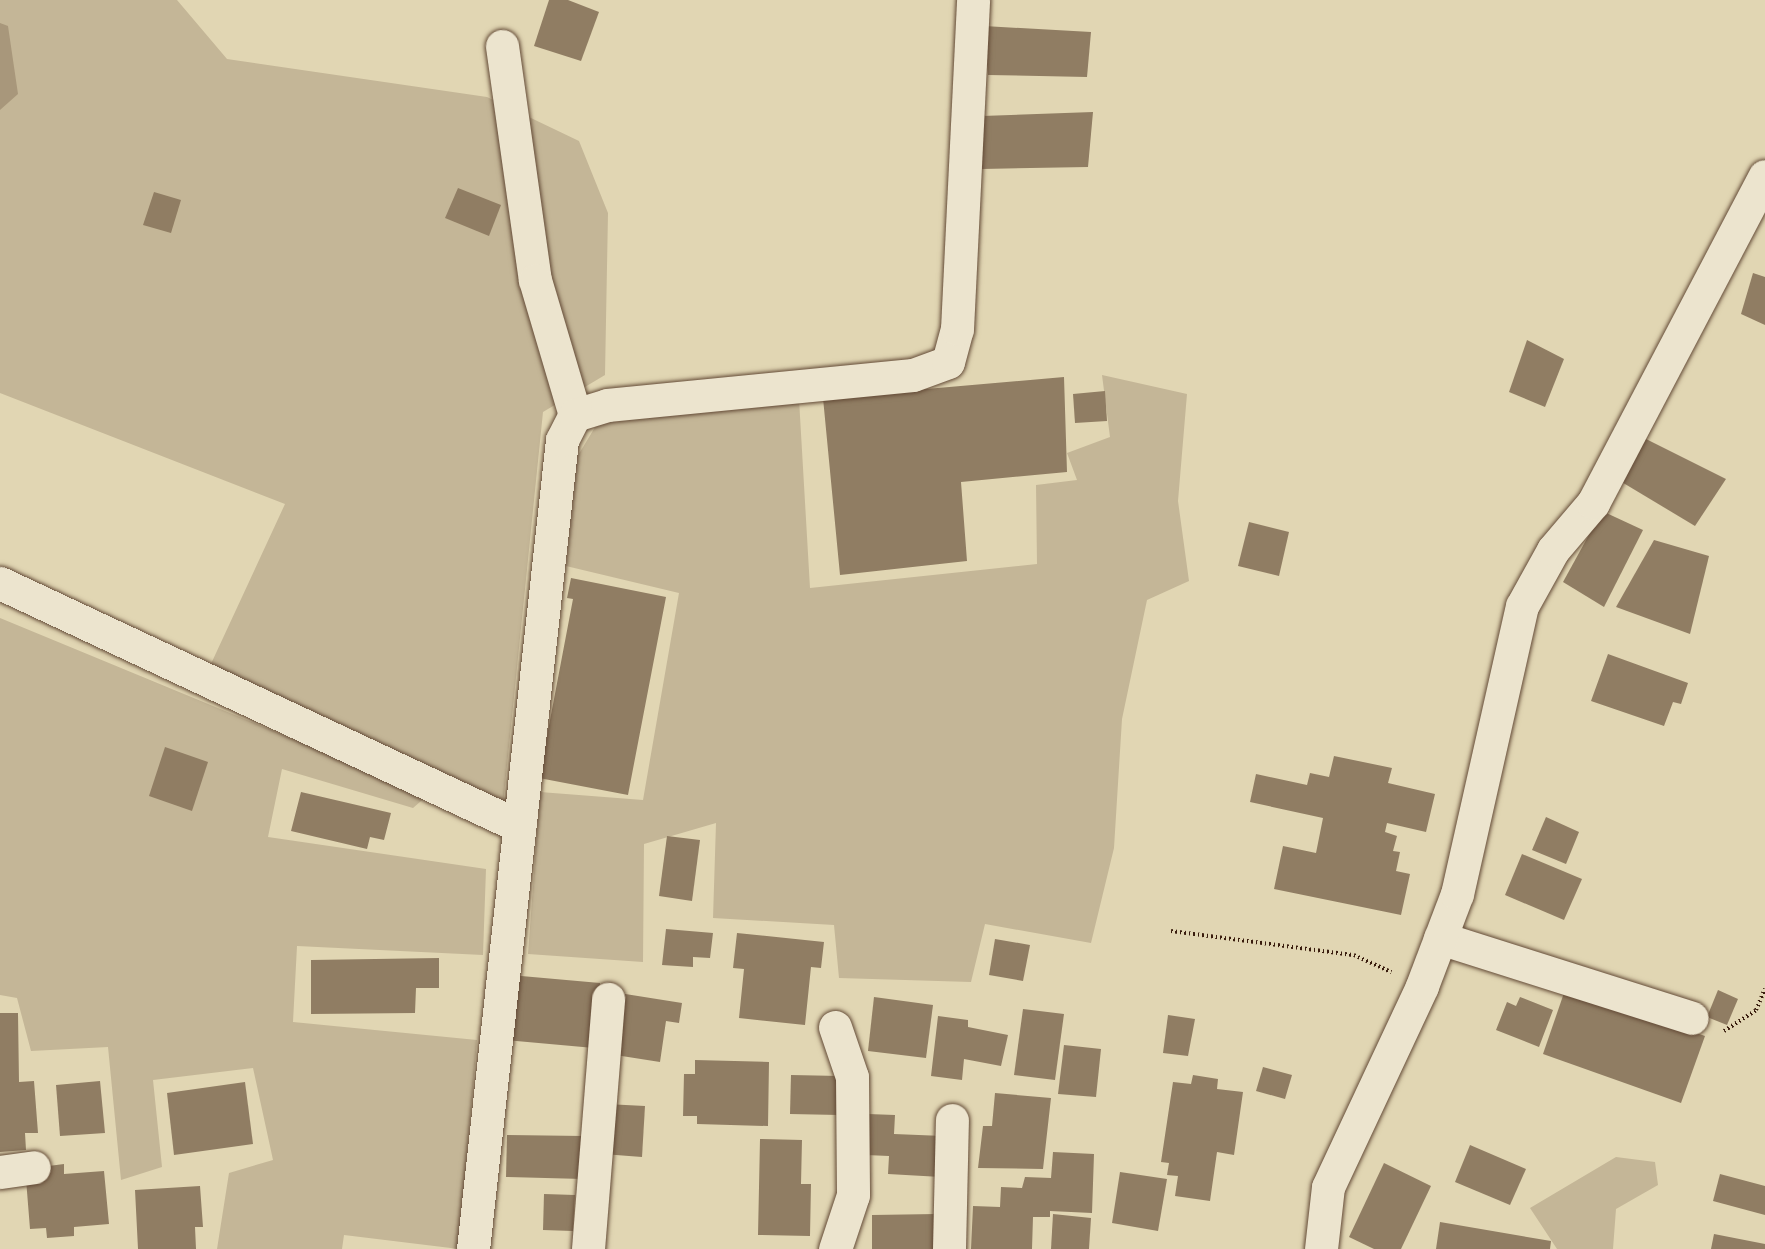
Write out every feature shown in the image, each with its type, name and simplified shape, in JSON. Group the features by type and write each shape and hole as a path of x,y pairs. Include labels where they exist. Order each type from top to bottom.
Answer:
{"street":[{"path":"575,415 607,405 913,375 948,362 957,329 973,0"},
{"path":"473,1249 562,440 575,415 535,280 502,46"},
{"path":"1321,1249 1328,1187 1422,986 1457,894 1522,606 1553,550 1593,503 1765,176"},
{"path":"0,583 519,826"},
{"path":"1440,938 1692,1018"},
{"path":"588,1249 609,999"},
{"path":"835,1027 852,1077 853,1195 836,1249"},
{"path":"949,1249 952,1120"},
{"path":"0,1172 34,1167"}],"path":[{"path":"1171,931 1354,955 1422,986"},
{"path":"1692,1018 1720,1033 1756,1010 1765,988"}],"shaded area":[{"path":"0,0 177,0 227,59 487,97 579,141 608,213 605,375 543,412 503,805 210,666 285,504 0,393"},
{"path":"0,23 8,26 18,94 0,110"},
{"path":"1102,375 1187,394 1178,501 1189,581 1147,600 1122,719 1114,848 1091,943 985,924 971,982 839,978 834,925 713,918 716,823 644,844 643,962 528,954 540,792 643,800 679,593 566,566 577,457 597,424 799,399 810,588 1037,564 1036,485 1077,480 1067,453 1110,437"},
{"path":"0,618 428,795 413,808 282,769 268,837 486,869 483,955 297,946 293,1022 477,1040 459,1249 344,1235 342,1249 217,1249 229,1173 273,1160 253,1068 153,1080 162,1167 121,1180 108,1047 31,1051 17,998 0,995"},
{"path":"1616,1157 1655,1162 1658,1185 1616,1209 1613,1249 1557,1249 1530,1208"}],"building":[{"path":"549,0 568,0 599,12 581,61 534,46"},
{"path":"984,26 1091,32 1087,77 988,75"},
{"path":"1093,112 1088,167 982,169 982,116"},
{"path":"458,188 501,205 489,236 445,218"},
{"path":"154,192 181,200 171,233 143,225"},
{"path":"1753,273 1765,277 1765,325 1741,314"},
{"path":"1527,340 1564,359 1545,407 1509,392"},
{"path":"1064,377 1067,472 961,482 967,561 840,575 823,398"},
{"path":"1105,391 1107,421 1075,423 1073,394"},
{"path":"1640,436 1726,479 1695,526 1615,478"},
{"path":"1602,511 1643,530 1604,607 1563,582"},
{"path":"1249,522 1289,532 1279,576 1238,566"},
{"path":"1654,540 1709,556 1690,634 1616,607"},
{"path":"571,578 666,597 628,795 539,778 573,599 567,598"},
{"path":"1608,654 1688,683 1681,704 1673,702 1664,726 1591,701"},
{"path":"165,747 208,762 192,811 149,796"},
{"path":"1334,756 1392,768 1388,783 1435,794 1426,832 1387,823 1385,832 1397,836 1393,851 1400,852 1396,871 1410,874 1401,915 1274,889 1283,846 1316,853 1323,818 1250,802 1256,774 1307,785 1310,773 1329,777"},
{"path":"301,792 391,813 384,840 370,837 367,849 291,831"},
{"path":"1546,817 1579,832 1566,864 1532,850"},
{"path":"667,836 700,840 692,901 659,896"},
{"path":"1522,854 1582,879 1564,920 1505,895"},
{"path":"666,929 713,933 710,958 693,957 693,967 662,965"},
{"path":"737,933 824,942 821,968 811,967 805,1025 739,1018 744,969 733,968"},
{"path":"995,939 1030,945 1023,981 989,975"},
{"path":"439,958 439,988 416,988 415,1013 311,1014 311,960"},
{"path":"510,975 600,983 594,1048 504,1040"},
{"path":"1566,987 1705,1036 1681,1103 1543,1054"},
{"path":"1718,990 1738,999 1727,1025 1707,1017"},
{"path":"619,993 682,1003 679,1023 666,1021 660,1062 609,1054"},
{"path":"874,997 933,1005 926,1058 868,1051"},
{"path":"1520,997 1553,1010 1539,1047 1496,1030 1507,1002 1516,1006"},
{"path":"1023,1009 1064,1014 1055,1080 1014,1075"},
{"path":"0,1013 18,1013 19,1082 34,1081 38,1133 25,1133 26,1150 0,1152"},
{"path":"1168,1015 1195,1019 1188,1056 1163,1053"},
{"path":"938,1016 968,1020 968,1027 1008,1035 1001,1066 964,1059 962,1080 931,1076"},
{"path":"1064,1045 1101,1049 1096,1097 1058,1094"},
{"path":"695,1060 769,1062 768,1126 697,1124 697,1116 683,1116 684,1074 695,1074"},
{"path":"1263,1067 1292,1075 1285,1099 1256,1091"},
{"path":"791,1075 840,1076 839,1115 790,1114"},
{"path":"1193,1075 1218,1079 1217,1089 1243,1092 1234,1155 1217,1152 1210,1201 1175,1196 1178,1176 1167,1175 1169,1163 1161,1162 1173,1082 1191,1084"},
{"path":"100,1081 105,1133 60,1136 56,1085"},
{"path":"245,1082 253,1144 174,1155 167,1093"},
{"path":"995,1093 1051,1098 1043,1169 978,1168 983,1126 992,1126"},
{"path":"606,1104 645,1106 642,1157 603,1154"},
{"path":"868,1114 895,1115 894,1134 943,1136 941,1177 888,1174 889,1156 866,1155"},
{"path":"507,1135 583,1136 583,1179 506,1177"},
{"path":"760,1139 802,1140 801,1184 811,1184 810,1236 758,1235"},
{"path":"1470,1145 1526,1169 1510,1205 1455,1182"},
{"path":"1053,1152 1094,1154 1092,1213 1050,1211 1050,1217 1033,1217 1032,1249 971,1249 973,1206 1000,1207 1001,1187 1022,1188 1025,1177 1051,1178"},
{"path":"1384,1163 1431,1186 1401,1249 1374,1249 1349,1237"},
{"path":"64,1164 64,1174 104,1171 109,1224 74,1227 74,1236 47,1238 46,1228 30,1229 26,1179 41,1167"},
{"path":"1120,1172 1167,1179 1158,1231 1112,1223"},
{"path":"1720,1174 1765,1186 1765,1215 1713,1201"},
{"path":"200,1186 203,1227 195,1227 196,1249 138,1249 135,1190"},
{"path":"544,1194 575,1195 573,1231 543,1230"},
{"path":"936,1214 937,1249 872,1249 872,1215"},
{"path":"1053,1214 1091,1218 1089,1249 1051,1249"},
{"path":"1440,1222 1551,1241 1550,1249 1436,1249"},
{"path":"1714,1234 1765,1244 1765,1249 1711,1249"}]}
